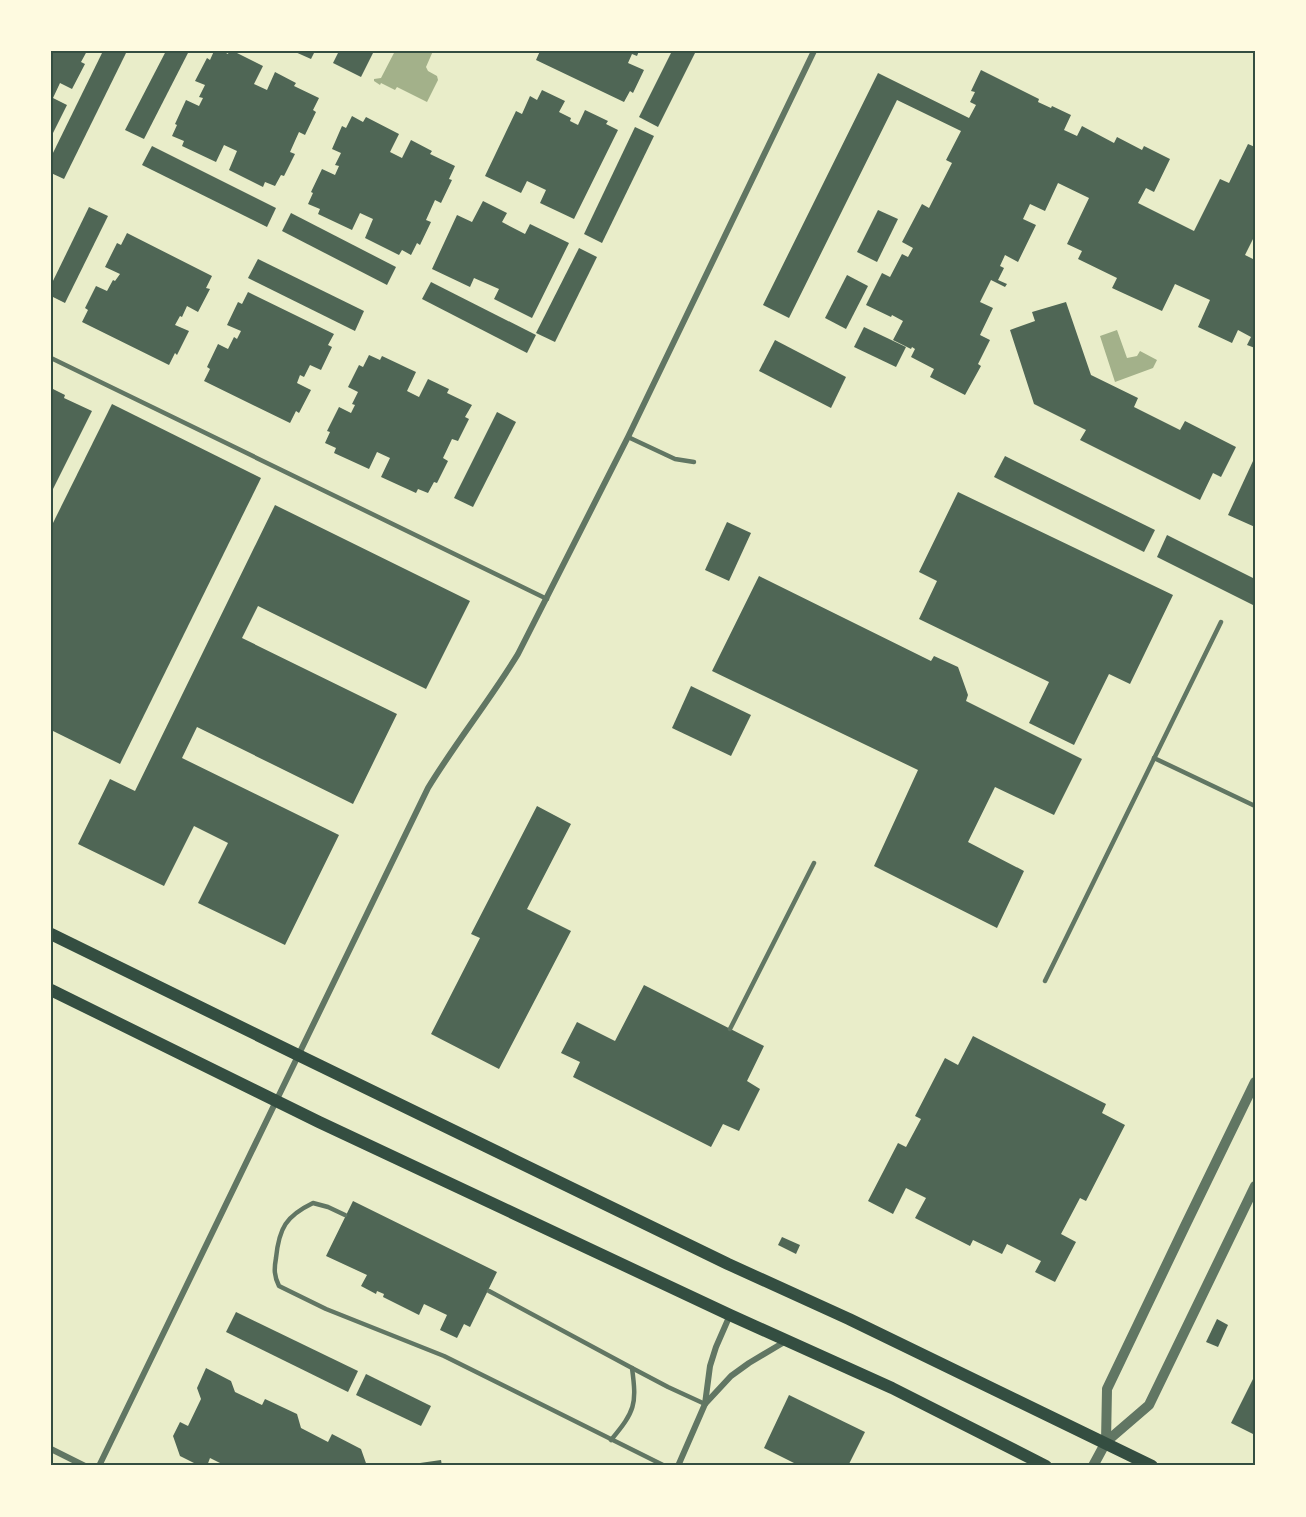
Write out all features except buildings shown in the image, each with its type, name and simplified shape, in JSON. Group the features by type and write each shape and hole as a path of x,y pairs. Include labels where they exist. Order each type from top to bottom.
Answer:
{"main road":[{"path":"51,933 298,1056 1152,1466"},
{"path":"51,990 276,1100 730,1315 892,1388 1046,1466"}],"street":[{"path":"99,1466 428,788 449,754 500,683 547,599 814,51"},
{"path":"1106,1442 1107,1389 1255,1082"},
{"path":"1093,1466 1106,1442 1149,1405 1255,1186"},
{"path":"678,1466 705,1404 710,1366 730,1315"},
{"path":"705,1404 731,1376 787,1340"},
{"path":"51,1449 85,1466"}],"lane":[{"path":"51,358 547,599"},
{"path":"627,437 675,459 694,462"},
{"path":"1045,981 1221,622"},
{"path":"1154,758 1255,806"},
{"path":"730,1029 814,863"},
{"path":"345,1215 313,1203 298,1210 280,1231 274,1275 279,1286 326,1309 444,1356 665,1466"},
{"path":"489,1291 668,1387 705,1404"},
{"path":"611,1440 633,1408 635,1399 632,1368"}],"shaded area":[{"path":"395,51 433,51 426,67 428,71 437,76 438,80 427,102 397,87 395,90 374,81 374,79 381,78"},
{"path":"1117,330 1127,358 1137,356 1140,351 1157,360 1153,368 1115,382 1100,336"}]}
